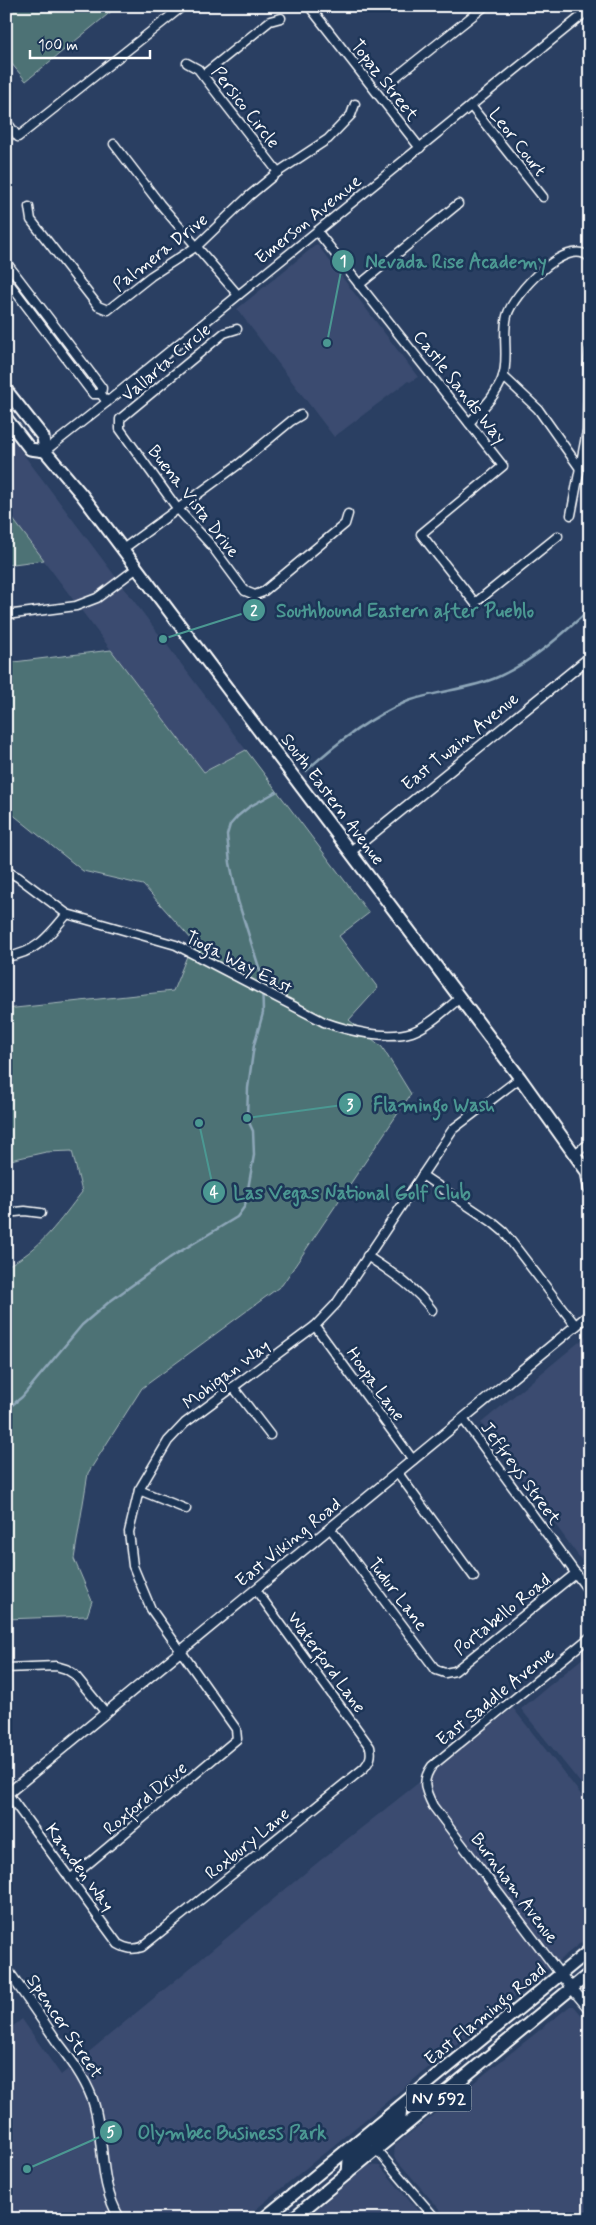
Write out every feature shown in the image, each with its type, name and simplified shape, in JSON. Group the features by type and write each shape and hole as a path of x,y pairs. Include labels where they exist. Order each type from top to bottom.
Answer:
{"main road":[{"name":"South Eastern Avenue","path":"6,390 43,437 45,451 82,495 123,549 520,1078 588,1173 590,1190"},
{"name":"South Eastern Avenue","path":"6,418 30,449 45,451"},
{"name":"East Flamingo Road","path":"263,2219 590,1950"},
{"name":"East Flamingo Road","path":"292,2219 590,1973"},
{"path":"376,2149 381,2134 400,2118 401,2106"},
{"path":"348,2173 350,2160 365,2147 376,2126"}],"street":[{"path":"6,121 18,137 183,6"},
{"name":"Topaz Street","path":"308,6 420,148"},
{"path":"387,84 485,6"},
{"name":"Emerson Avenue","path":"45,451 590,9"},
{"path":"203,75 270,21 281,18"},
{"name":"Persico Circle","path":"187,63 198,69 278,172"},
{"name":"Palmera Drive","path":"28,207 32,220 98,306 108,310 151,276 197,246 249,196 278,172 328,139 351,115 355,104"},
{"name":"Leor Court","path":"471,106 543,197"},
{"path":"114,144 160,204 238,296"},
{"path":"360,284 458,204"},
{"name":"Castle Sands Way","path":"317,231 504,466 422,534 475,604 558,536"},
{"path":"469,423 490,402 503,376 506,317 519,292 553,262 568,252 576,251 590,258"},
{"path":"6,262 102,388 101,394 107,402"},
{"path":"6,279 93,394 101,394"},
{"name":"Vallarta Circle","path":"119,424 120,419 224,332 237,329"},
{"path":"571,514 587,431 590,350"},
{"path":"503,376 538,409 579,467"},
{"path":"123,549 240,464 291,421 301,416"},
{"name":"Buena Vista Drive","path":"119,424 120,429 177,508 211,545 245,591 250,594 263,592 345,524 348,514"},
{"path":"6,615 76,606 97,598 137,568"},
{"name":"East Twain Avenue","path":"350,852 590,657"},
{"name":"Tioga Way East","path":"6,871 18,877 67,914 176,946 324,1022 347,1030 390,1035 412,1032 460,998"},
{"path":"6,957 31,949 47,939 67,914"},
{"name":"Mohigan Way","path":"237,1739 236,1729 151,1609 133,1566 129,1532 140,1490 168,1442 185,1423 315,1326 336,1304 453,1129 520,1078"},
{"path":"574,1154 590,1143"},
{"path":"422,1175 504,1232 576,1326"},
{"path":"6,1213 25,1211 41,1214"},
{"path":"367,1256 409,1285 432,1310"},
{"name":"East Viking Road","path":"7,1794 590,1314"},
{"name":"Hoopa Lane","path":"315,1326 413,1460"},
{"path":"233,1387 270,1435"},
{"name":"Jeffreys Street","path":"463,1419 590,1593"},
{"path":"398,1473 474,1577"},
{"path":"140,1490 186,1509"},
{"name":"Tudur Lane","path":"330,1528 436,1670 445,1674"},
{"name":"Portabello Road","path":"445,1674 455,1671 576,1573"},
{"name":"Waterford Lane","path":"256,1590 370,1746 372,1753"},
{"name":"East Saddle Avenue","path":"424,1781 432,1766 590,1638"},
{"path":"6,1668 56,1666 66,1669 74,1674 106,1713"},
{"name":"Roxford Drive","path":"70,1878 237,1739"},
{"name":"Roxbury Lane","path":"134,1950 142,1947 364,1768 370,1761 372,1753"},
{"name":"Burnham Avenue","path":"424,1781 425,1791 433,1806 560,1974 590,2010"},
{"name":"Kamden Way","path":"7,1794 118,1944 134,1950"},
{"name":"Spencer Street","path":"6,1968 80,2073 91,2096 98,2117 105,2184 120,2219"},
{"path":"376,2149 436,2219"}],"shaded area":[{"path":"317,244 418,377 410,382 408,381 334,437 237,309"},
{"path":"6,431 246,750 204,772 111,650 6,510"},
{"path":"590,1333 590,1572 481,1423"},
{"path":"590,1652 590,1795 521,1709"},
{"path":"513,1708 590,1806 590,1935 244,2219 6,2219 6,2032 22,2019 61,2075 317,1863"},
{"path":"570,2006 574,2006 590,2025 590,2219 448,2219 394,2157 395,2145"},
{"path":"369,2165 380,2166 425,2219 305,2219"}],"green space":[{"path":"6,6 118,6 26,81 6,57"},
{"path":"6,510 44,560 6,565"},
{"path":"111,650 204,772 246,750 369,913 339,936 378,988 349,1020 382,1047 411,1094 282,1285 142,1388 88,1473 74,1559 92,1601 87,1616 6,1619 6,1266 18,1260 39,1244 82,1192 72,1151 46,1152 6,1161 6,1009 173,991 193,941 143,885 83,871 6,809 6,663"}],"waterway":[{"path":"306,771 353,732 392,708 417,698 487,681 511,671 547,647 590,609"},
{"path":"6,1410 22,1397 82,1325 109,1302 171,1257 237,1217 245,1206 254,1155 253,1131 247,1118 248,1088 254,1045 263,1013 262,977 238,901 230,863 227,835 230,825 238,816 249,807 276,792"}],"place":[{"name":"Nevada Rise Academy","path":"327,343"},
{"name":"Southbound Eastern after Pueblo","path":"163,639"},
{"name":"Flamingo Wash","path":"247,1118"},
{"name":"Las Vegas National Golf Club","path":"199,1123"},
{"name":"Olymbec Business Park","path":"27,2169"}]}
